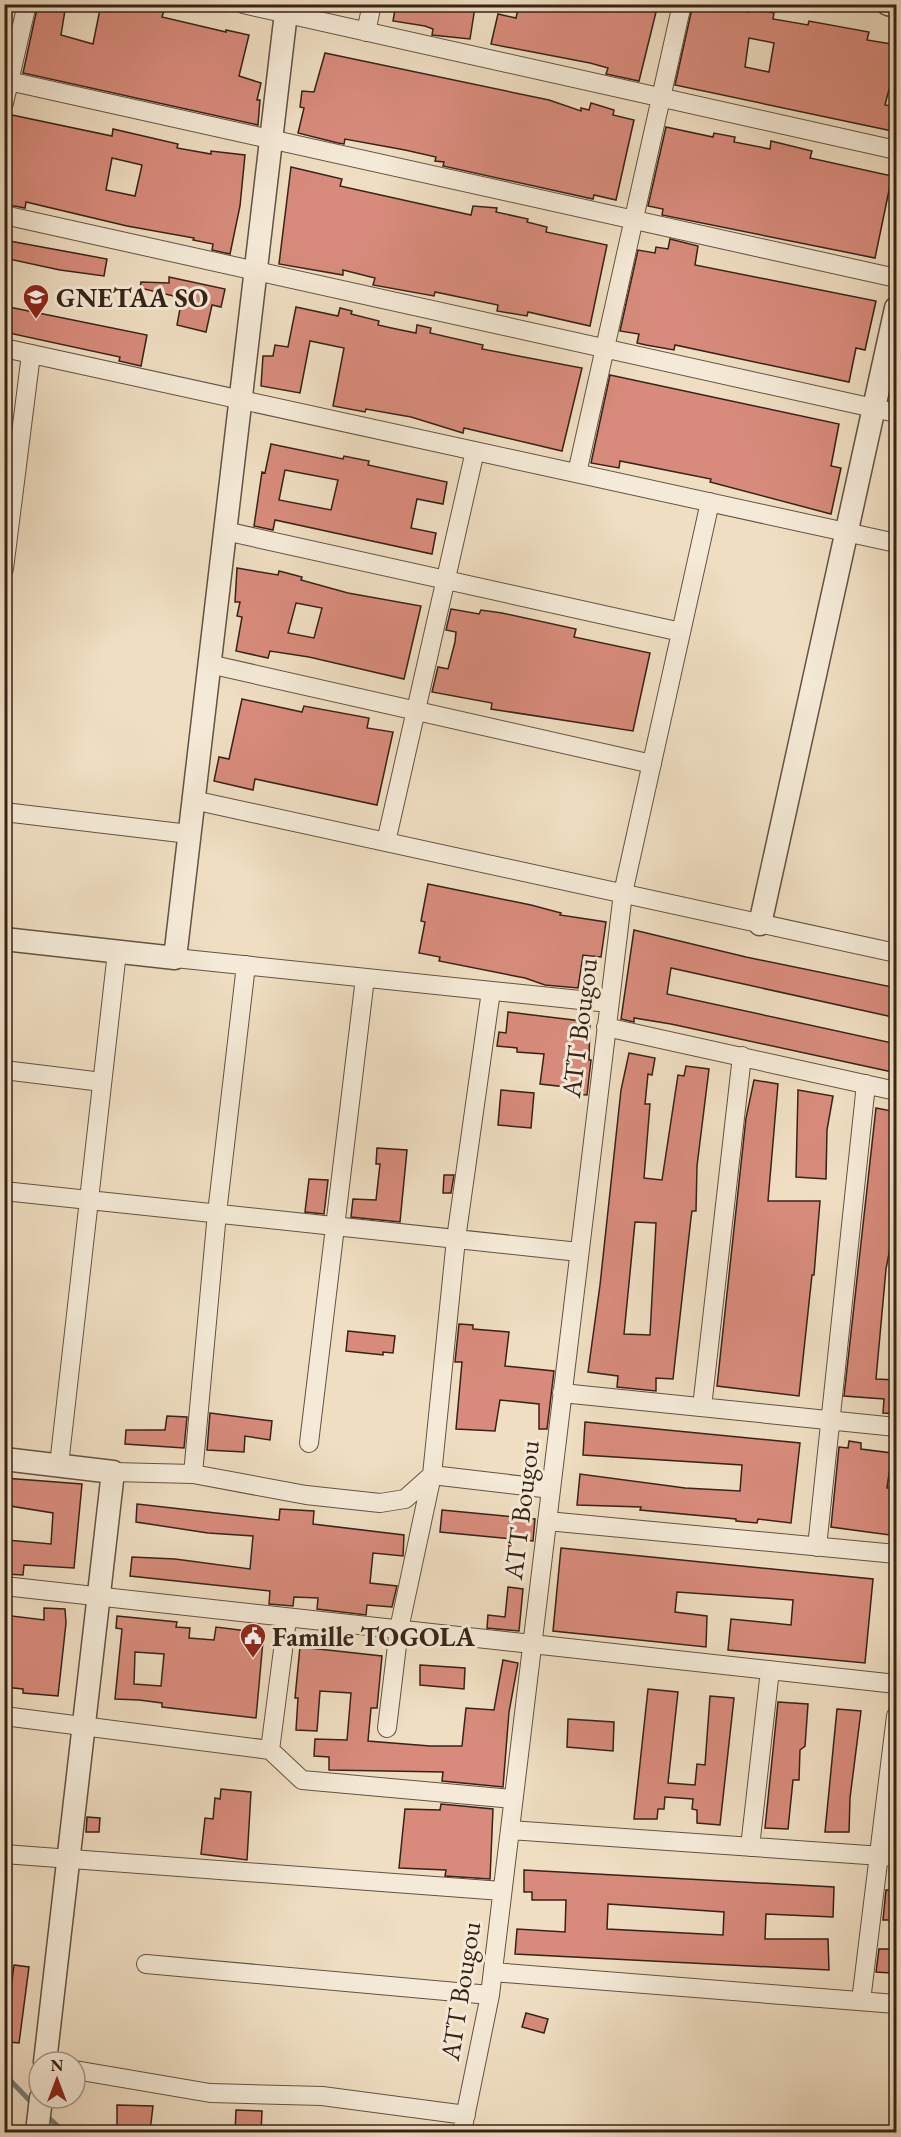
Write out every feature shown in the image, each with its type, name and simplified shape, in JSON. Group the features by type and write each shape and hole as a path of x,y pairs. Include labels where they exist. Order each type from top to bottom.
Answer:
{"street":[{"path":"4,103 7,81 27,4"},
{"path":"243,4 286,9 366,32 897,150"},
{"path":"366,32 372,4"},
{"path":"578,473 682,4"},
{"path":"888,4 897,6"},
{"path":"175,958 286,9"},
{"path":"7,81 897,278"},
{"path":"4,215 897,413"},
{"path":"760,924 897,308"},
{"path":"4,348 897,543"},
{"path":"5,567 31,354"},
{"path":"386,842 475,451"},
{"name":"ATT Bougou","path":"464,2124 493,1972 623,893 710,502"},
{"path":"225,531 681,632"},
{"path":"209,664 652,764"},
{"path":"194,800 897,953"},
{"path":"4,812 189,834"},
{"path":"4,939 609,1003"},
{"path":"59,1465 117,952"},
{"path":"193,1474 217,1214 246,965"},
{"path":"309,1443 337,1226 365,978"},
{"path":"387,1728 399,1629 432,1475 456,1239 492,991"},
{"path":"606,1027 897,1091"},
{"path":"702,1407 742,1056"},
{"path":"4,1070 102,1082"},
{"path":"818,1547 866,1084"},
{"path":"4,1191 579,1252"},
{"path":"562,1393 897,1427"},
{"path":"4,1459 113,1472 193,1474 306,1495 380,1503 405,1499 432,1475 551,1489"},
{"path":"46,2050 113,1472"},
{"path":"547,1521 897,1554"},
{"path":"4,1586 287,1619 399,1629 897,1684"},
{"path":"270,1750 287,1619"},
{"path":"750,1847 770,1670"},
{"path":"4,1716 270,1750 302,1780 513,1799"},
{"path":"861,2001 888,1856 897,1716"},
{"path":"510,1830 888,1856"},
{"path":"4,1854 502,1891"},
{"path":"146,1964 490,1995"},
{"path":"493,1972 897,2004"},
{"path":"87,2072 210,2093 322,2096 464,2124"}],"building":[{"path":"38,4 66,4 61,35 93,44 101,4 131,9 133,4 155,4 165,7 162,17 249,35 239,76 261,83 257,100 260,100 258,125 23,73"},
{"path":"396,4 459,4 475,7 470,39 432,35 433,29 425,26 393,21"},
{"path":"547,4 658,4 639,81 606,74 608,68 590,63 491,44 498,14 516,18 519,5 546,11"},
{"path":"693,4 713,4 748,12 749,8 774,13 773,19 808,25 809,21 869,32 867,40 897,45 897,71 894,70 885,105 897,107 897,132 675,85","holes":["749,38 774,43 769,72 745,67"]},
{"path":"325,53 549,100 581,111 581,108 589,110 591,103 614,110 613,115 634,120 616,200 594,195 593,199 443,166 444,162 435,161 436,157 405,150 345,139 344,144 298,133 304,108 300,107 302,91 314,92"},
{"path":"12,115 112,136 113,129 178,144 177,148 211,154 211,151 245,155 240,206 230,254 212,250 213,244 193,240 194,238 127,226 26,202 25,208 4,204 4,142","holes":["112,158 142,165 135,196 106,190"]},
{"path":"666,127 713,137 714,133 735,137 734,142 770,149 771,141 812,151 810,158 892,176 875,258 662,215 663,209 648,206"},
{"path":"291,167 342,179 340,186 471,215 473,206 497,208 496,212 528,219 527,222 547,227 546,232 607,245 590,326 528,312 527,316 497,311 498,305 435,292 434,296 373,285 375,278 343,270 343,275 279,264"},
{"path":"670,239 698,246 695,265 876,301 865,350 856,348 849,382 675,345 674,350 637,343 639,334 620,331 638,250 655,253 656,247 668,249"},
{"path":"4,240 107,259 104,276 60,270 4,258"},
{"path":"169,277 225,289 221,307 212,305 206,332 177,325 182,298 140,288 141,282 169,283"},
{"name":"GNETAA SO","path":"4,306 147,335 141,366 119,361 120,357 4,332"},
{"path":"296,307 338,316 340,308 352,311 351,314 379,321 378,325 416,333 417,325 431,328 430,333 483,345 482,349 582,368 562,451 464,428 463,433 411,417 333,406 344,348 310,341 300,393 261,386 263,356 273,356 275,345 288,347"},
{"path":"610,375 839,424 831,466 841,468 831,514 710,482 711,479 620,461 619,468 591,463"},
{"path":"271,444 343,459 344,456 369,461 368,465 447,482 443,504 417,499 411,528 436,533 432,554 275,520 273,530 254,526 262,472 265,473","holes":["285,470 338,480 331,510 279,500"]},
{"path":"237,568 278,575 279,571 302,577 301,580 348,593 421,606 404,679 309,657 270,651 268,658 236,651 242,617 237,616 240,602 235,602","holes":["296,603 322,608 314,638 288,633"]},
{"path":"451,609 479,614 481,610 502,613 576,629 574,637 650,653 633,731 491,709 492,703 432,692 438,667 448,669 455,642 456,632 446,630"},
{"path":"242,699 302,712 304,706 369,718 367,728 393,732 377,805 255,779 253,790 214,781 219,757 229,759"},
{"path":"428,884 531,905 561,913 560,915 606,922 601,957 583,955 578,988 545,985 525,978 439,961 440,957 419,953 425,922 421,921"},
{"path":"634,930 746,957 897,988 897,1018 671,968 667,994 897,1044 897,1073 671,1024 634,1018 634,1022 621,1019"},
{"path":"508,1012 590,1022 589,1060 591,1060 587,1095 574,1094 575,1088 540,1084 544,1054 517,1052 517,1048 497,1046 499,1032 506,1033"},
{"path":"629,1053 655,1058 652,1075 648,1074 645,1104 650,1104 644,1178 662,1180 678,1075 684,1076 686,1066 709,1069 697,1166 696,1211 692,1211 691,1218 673,1379 656,1378 656,1391 617,1387 618,1376 588,1372 600,1285 621,1090","holes":["635,1222 656,1223 650,1335 624,1334"]},
{"path":"754,1080 778,1084 768,1201 820,1201 814,1275 812,1275 799,1396 717,1386 746,1118"},
{"path":"501,1090 534,1093 531,1128 498,1125"},
{"path":"798,1090 833,1096 827,1130 826,1179 796,1177"},
{"path":"876,1108 897,1112 897,1188 892,1235 897,1235 897,1249 890,1248 886,1269 876,1379 897,1380 897,1414 883,1413 884,1399 844,1396"},
{"path":"377,1148 407,1150 400,1222 351,1217 353,1199 376,1200 380,1164 376,1164"},
{"path":"444,1175 454,1175 451,1193 443,1193"},
{"path":"309,1179 328,1180 324,1214 305,1212"},
{"path":"459,1324 473,1325 473,1329 509,1332 505,1366 554,1371 547,1429 539,1429 539,1404 500,1400 495,1431 456,1429 462,1362 455,1362"},
{"path":"348,1331 395,1336 393,1353 383,1352 383,1355 346,1351"},
{"path":"210,1413 272,1421 270,1440 245,1436 244,1452 207,1450"},
{"path":"167,1416 187,1417 184,1448 125,1444 126,1430 165,1430"},
{"path":"585,1422 800,1443 791,1523 758,1519 757,1523 736,1521 736,1519 640,1510 641,1507 577,1505 580,1474 685,1488 740,1491 742,1465 583,1455"},
{"path":"849,1441 861,1443 861,1449 892,1453 887,1488 897,1488 897,1536 831,1527 839,1447 848,1448"},
{"path":"4,1478 82,1484 74,1568 24,1565 23,1575 6,1574 7,1540 51,1544 53,1513 4,1505"},
{"path":"137,1504 279,1520 280,1509 314,1511 313,1524 404,1535 403,1556 373,1553 370,1583 397,1586 392,1607 367,1605 366,1615 317,1609 318,1598 294,1597 293,1606 269,1604 270,1591 130,1576 132,1557 175,1559 250,1569 253,1536 208,1533 136,1522"},
{"path":"442,1510 535,1519 533,1541 440,1532"},
{"path":"561,1548 873,1579 865,1663 728,1650 731,1619 791,1625 793,1600 677,1592 675,1612 707,1616 706,1647 553,1631"},
{"path":"508,1587 523,1589 519,1631 487,1628 488,1615 505,1617"},
{"path":"44,1608 65,1609 66,1623 58,1696 23,1693 23,1689 4,1687 4,1615 44,1620"},
{"path":"117,1616 177,1622 176,1627 190,1628 189,1638 214,1640 216,1627 247,1631 246,1636 254,1636 254,1640 263,1641 256,1718 162,1707 162,1703 115,1699 122,1629 116,1628","holes":["135,1652 164,1654 161,1686 134,1684"]},
{"path":"300,1647 382,1656 377,1708 371,1708 368,1741 430,1746 462,1746 466,1708 494,1710 503,1660 518,1663 509,1712 503,1787 442,1781 443,1772 329,1770 329,1757 314,1756 315,1739 347,1740 351,1693 320,1691 317,1731 296,1730 298,1698 295,1698"},
{"path":"420,1665 465,1668 464,1689 420,1685"},
{"path":"648,1689 678,1692 668,1783 695,1785 697,1764 705,1765 710,1696 734,1698 720,1825 697,1823 697,1810 692,1809 693,1799 665,1797 664,1809 658,1809 657,1819 634,1819"},
{"path":"778,1702 808,1704 805,1746 800,1750 799,1780 793,1780 788,1829 765,1828"},
{"path":"837,1709 861,1711 850,1798 849,1832 825,1832"},
{"path":"568,1719 614,1722 613,1751 567,1747"},
{"path":"221,1789 251,1792 247,1860 201,1854 205,1818 213,1819 215,1798 220,1799"},
{"path":"441,1804 493,1809 490,1879 445,1876 446,1870 399,1868 405,1809 440,1810"},
{"path":"87,1817 100,1818 99,1832 86,1832"},
{"path":"524,1870 834,1887 833,1917 766,1914 765,1939 828,1939 829,1970 515,1954 517,1929 565,1932 566,1900 532,1900 532,1892 524,1892","holes":["608,1904 724,1912 723,1935 607,1929"]},
{"path":"886,1890 897,1890 897,1920 883,1920"},
{"path":"879,1949 891,1949 891,1973 876,1972"},
{"path":"14,1965 29,1967 19,2043 9,2042 5,2033"},
{"path":"526,2013 548,2019 544,2033 522,2027"},
{"path":"117,2105 153,2106 150,2131 117,2130"},
{"path":"236,2110 262,2111 261,2133 235,2133"}],"waterway":[{"path":"4,2074 27,2098"},
{"path":"46,2115 64,2132"}],"place":[{"name":"GNETAA SO","path":"36,320"},
{"name":"Famille TOGOLA","path":"253,1659"}]}
